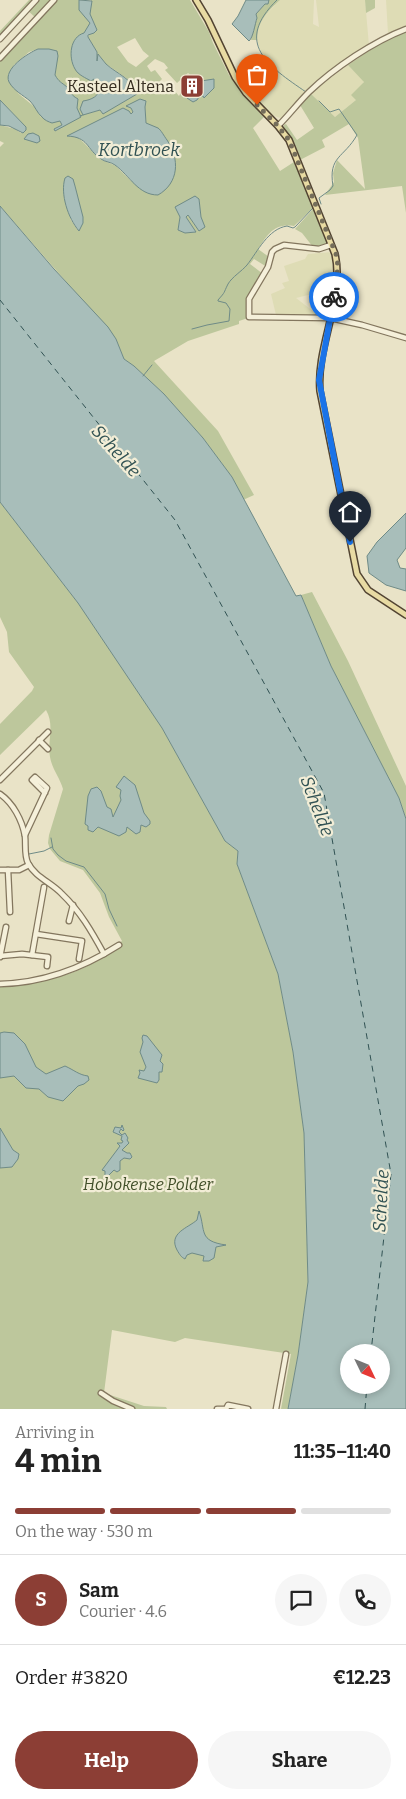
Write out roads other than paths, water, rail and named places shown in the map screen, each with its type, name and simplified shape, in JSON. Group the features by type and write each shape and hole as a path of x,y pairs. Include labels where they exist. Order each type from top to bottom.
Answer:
{"main road":[{"path":"196,0 208,20 235,78 246,93 278,126 293,149 331,245 338,266 337,282 319,380 344,513 355,566 360,580 373,594 406,615"}],"street":[{"path":"0,39 36,0"},
{"path":"0,58 54,0"},
{"path":"278,126 308,94 334,72 392,34 406,29"},
{"path":"331,245 319,249 284,245 275,249 272,252 268,267 251,294 248,304 249,317 330,318 391,332 406,338"},
{"path":"0,780 48,732"},
{"path":"39,740 48,749"},
{"path":"25,835 45,793"},
{"path":"0,794 10,803 21,823 25,835 26,854 29,865 36,873 57,888 73,905 88,925 104,954"},
{"path":"21,823 30,824"},
{"path":"0,870 20,870 29,865"},
{"path":"8,870 10,912"},
{"path":"32,955 44,887"},
{"path":"69,921 73,905"},
{"path":"6,927 0,957 22,954 48,957 47,966"},
{"path":"36,934 82,941 79,959"},
{"path":"0,984 29,981 74,969 119,945"},
{"path":"276,1409 286,1354"},
{"path":"101,1393 113,1402 132,1409"},
{"path":"217,1409 225,1409 228,1405 248,1409"}],"water":[{"path":"79,0 92,1 90,14 97,30 88,35 88,37 97,52 97,61 98,54 106,64 132,84 137,94 103,114 100,110 83,115 80,109 83,101 94,97 100,90 100,87 94,83 94,79 91,81 78,73 71,59 73,43 79,35 84,33 90,23 79,10"},
{"path":"246,0 269,0 268,4 265,4 256,14 254,31 249,41 232,24"},
{"path":"38,49 57,51 55,75 69,89 73,96 78,99 77,108 81,117 55,131 54,129 62,125 60,121 52,123 44,119 30,101 9,82 8,77 13,67 28,54"},
{"path":"195,79 201,81 214,79 214,88 204,98 203,96 199,97 193,102 187,98 185,91 189,93 197,86 199,87"},
{"name":"Kortbroek","path":"140,99 146,101 146,123 160,130 174,155 174,177 165,190 158,195 145,192 115,165 96,155 83,141 67,136 123,108 131,114 133,112 131,108 126,106"},
{"path":"0,100 26,127 23,133 9,126 0,125"},
{"path":"33,133 39,136 40,141 37,143 24,139 28,134"},
{"path":"68,176 73,179 83,217 83,223 79,231 68,213 64,198 65,178"},
{"path":"195,196 199,199 201,217 205,227 199,231 188,215 186,217 196,232 185,233 178,230 180,217 175,207"},
{"name":"Schelde","path":"0,206 54,269 108,327 116,339 124,359 164,394 203,438 232,477 296,596 301,595 331,666 399,798 406,819 406,1409 288,1409 308,1282 304,1133 293,1052 278,974 237,864 238,851 225,841 162,728 78,603 0,502"},
{"path":"406,513 406,548 397,560 400,568 406,569 406,591 386,585 369,573 367,556 377,542"},
{"path":"124,776 135,785 144,813 150,824 146,827 141,825 140,832 136,834 127,827 126,832 119,836 98,827 93,832 88,830 88,826 85,824 88,796 91,789 97,787 101,791 107,807 111,809 113,817 121,800 121,790 116,787"},
{"path":"0,1033 14,1033 25,1044 36,1067 46,1074 65,1066 88,1076 89,1080 78,1086 63,1101 48,1097 39,1089 26,1088 14,1076 0,1078"},
{"path":"143,1035 147,1036 162,1055 160,1061 163,1064 162,1072 159,1072 157,1083 138,1078 139,1070 144,1071 146,1067 140,1052"},
{"path":"122,1125 124,1130 121,1129 119,1132 122,1135 125,1133 129,1143 122,1150 130,1153 132,1157 130,1159 124,1158 120,1161 120,1170 117,1172 114,1170 108,1176 102,1170 120,1146 117,1143 122,1143 123,1141 121,1140 122,1136 113,1132 115,1127 121,1128"},
{"path":"0,1128 13,1150 19,1154 12,1167 0,1168"},
{"path":"199,1211 207,1238 226,1245 216,1247 214,1258 209,1261 203,1261 204,1256 192,1253 187,1255 185,1259 180,1255 175,1244 177,1235 197,1220"}],"waterway":[{"path":"277,0 264,15 258,29 257,41 261,52 269,63 279,73 306,92"},
{"path":"319,101 330,112 339,109 357,135 335,163 332,176 333,186 319,198 321,204"},
{"path":"192,329 229,321 230,309 226,303 218,300 230,281 247,265 259,247 274,231 287,226 295,227 313,208"},
{"path":"143,376 152,365"},
{"path":"51,838 53,849 58,855 66,861 84,867 105,894 109,909 117,926"},
{"path":"29,854 52,847"}],"place":[{"name":"Kasteel Altena","path":"192,86"}],"park label":[{"name":"Hobokense Polder","path":"148,1184"}]}
